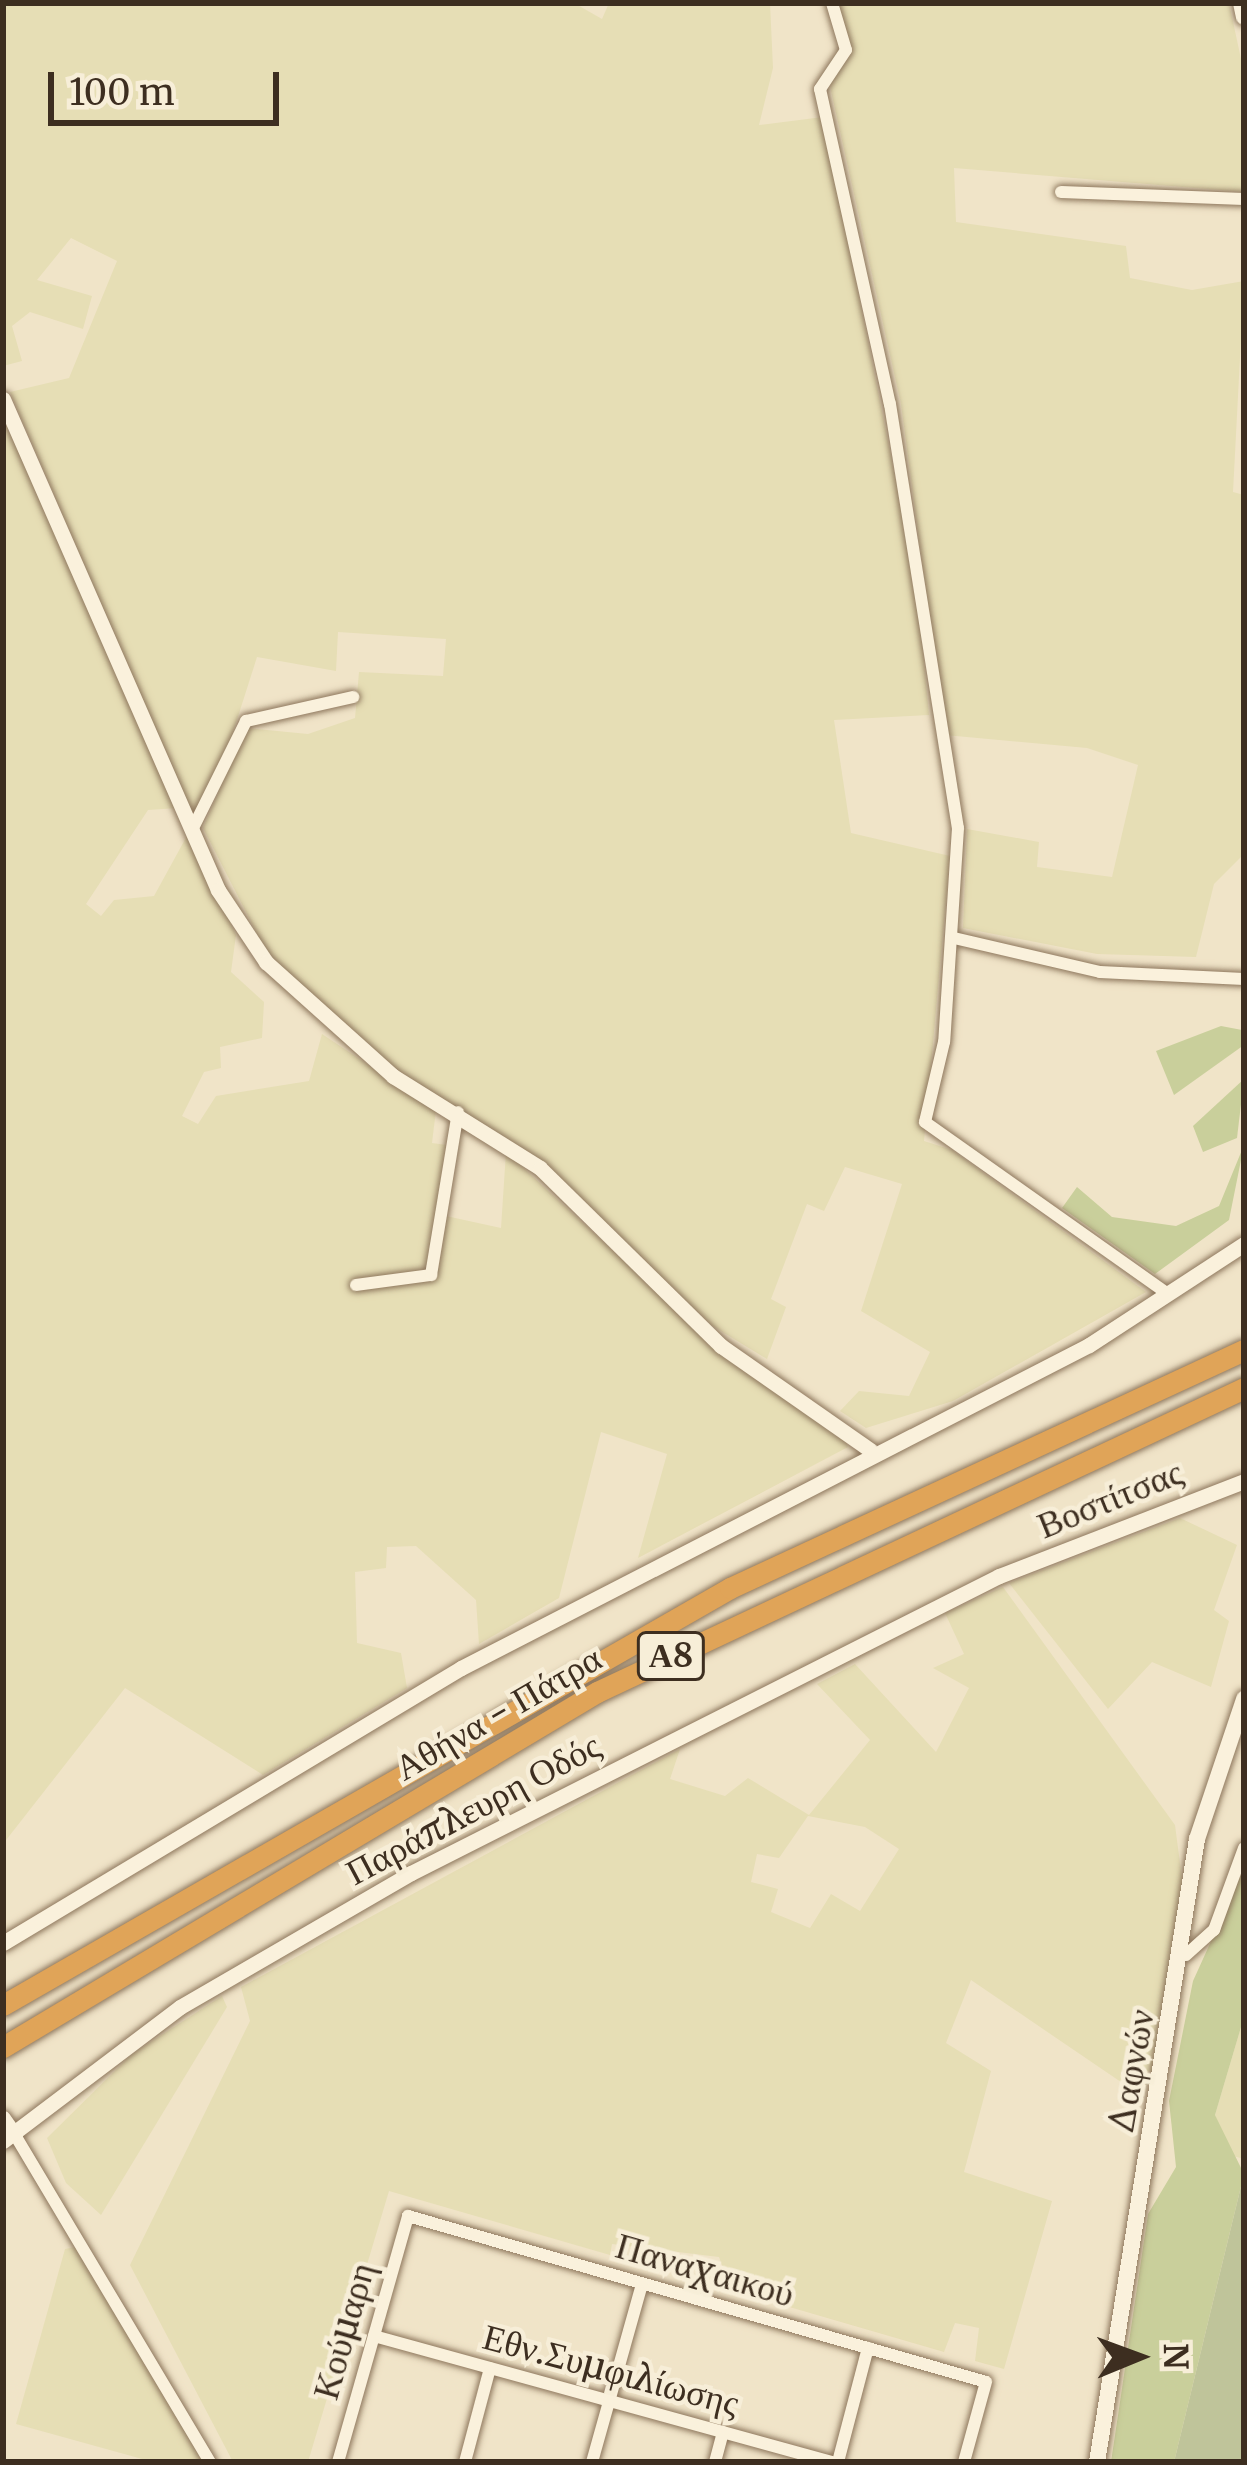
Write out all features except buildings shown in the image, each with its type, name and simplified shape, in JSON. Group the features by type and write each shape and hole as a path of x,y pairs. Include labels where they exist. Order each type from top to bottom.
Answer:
{"highway":[{"name":"Αθήνα - Πάτρα","path":"3,2006 730,1588 1244,1350"},
{"name":"Αθήνα - Πάτρα","path":"3,2047 598,1692 1244,1388"}],"main road":[{"path":"1241,3 1244,17"},
{"name":"Δαφνών","path":"1097,2462 1186,1954 1204,1810 1244,1699"}],"street":[{"path":"832,3 846,50 820,89 921,591 934,730 958,828 955,938 925,1122 1168,1294"},
{"path":"1061,192 1244,199"},
{"path":"3,399 218,890 292,990 393,1076 458,1112 540,1168 721,1346 871,1450"},
{"path":"192,830 246,722 353,697"},
{"path":"955,938 1100,972 1244,979"},
{"path":"356,1286 431,1275 458,1112"},
{"path":"3,1943 461,1668 1168,1294 1244,1244"},
{"name":"Βοστίτσας","path":"1000,1576 1244,1481"},
{"name":"Παράπλευρη Οδός","path":"9,2138 181,2007 412,1873 1000,1576"},
{"path":"1186,1954 1214,1930 1244,1848"},
{"path":"3,2118 9,2138 210,2462"},
{"name":"Παναχαικού","path":"408,2216 986,2382 964,2462"},
{"name":"Κούμαρη","path":"338,2462 408,2216"},
{"path":"592,2462 643,2284"},
{"name":"Εθν.Συμφιλίωσης","path":"374,2336 835,2462"},
{"path":"835,2462 868,2348"},
{"path":"465,2462 490,2368"},
{"path":"715,2462 723,2432"}],"shaded area":[{"path":"3,3 574,3 602,19 609,3 770,3 773,68 759,125 823,117 917,586 929,715 834,720 851,833 950,856 924,1141 952,1150 1146,1292 953,1401 866,1428 840,1411 859,1391 909,1396 930,1352 861,1311 902,1184 845,1167 824,1211 807,1204 771,1299 786,1307 767,1359 711,1325 543,1165 397,1071 269,957 203,828 246,728 308,734 355,718 359,672 443,676 446,639 338,632 336,671 257,657 218,779 192,815 10,392 69,378 117,261 71,238 37,280 92,296 83,329 30,312 12,326 22,361 3,366"},
{"path":"838,3 1229,3 1244,73 1244,192 954,168 956,222 1126,246 1130,278 1192,290 1244,281 1233,492 1244,495 1244,854 1214,884 1196,957 1097,954 963,928 967,829 1039,842 1037,867 1112,877 1138,765 1087,748 945,735 901,404 831,91 829,74 851,48"},
{"path":"3,412 178,808 148,810 86,904 101,916 114,900 154,896 188,834 236,935 231,972 264,1002 262,1038 220,1047 221,1068 204,1072 182,1116 198,1124 216,1096 309,1081 322,1034 436,1110 432,1143 454,1146 446,1216 501,1228 506,1152 718,1348 840,1429 848,1447 638,1558 667,1454 601,1432 559,1598 479,1644 476,1600 416,1546 387,1547 386,1568 355,1572 357,1643 401,1653 407,1688 263,1775 125,1688 3,1844"},
{"path":"1180,1518 1237,1545 1214,1610 1229,1621 1211,1687 1152,1662 1108,1709 1009,1583"},
{"path":"1003,1587 1175,1825 1183,1886 1159,2073 1148,2071 1143,2097 971,1980 946,2043 991,2071 964,2172 1052,2201 1004,2369 975,2361 979,2328 955,2323 944,2352 731,2290 719,2257 612,2244 610,2255 389,2191 308,2462 233,2462 130,2265 250,2021 241,1987 680,1749 670,1779 725,1796 748,1778 809,1815 870,1740 817,1684 855,1664 936,1752 969,1688 933,1668 964,1654 945,1613","holes":["808,1816 865,1827 899,1849 860,1911 831,1894 810,1928 771,1912 778,1889 751,1882 757,1854 779,1858"]},
{"path":"222,1996 227,2007 101,2215 66,2183 47,2138 132,2054"},
{"path":"1244,2017 1244,2159 1230,2155 1215,2115"},
{"path":"75,2247 203,2462 153,2462 16,2424 65,2249"}],"green space":[{"path":"1221,1026 1242,1030 1244,1045 1174,1095 1156,1051"},
{"path":"1244,1079 1237,1138 1203,1152 1193,1126"},
{"path":"1244,1145 1229,1220 1155,1274 1062,1208 1077,1187 1112,1217 1176,1226 1219,1206"},
{"path":"1242,1873 1244,2017 1215,2115 1244,2174 1174,2462 1111,2462 1148,2214 1176,2167 1169,2101 1193,1981"},
{"path":"1244,2174 1244,2462 1174,2462"}]}
